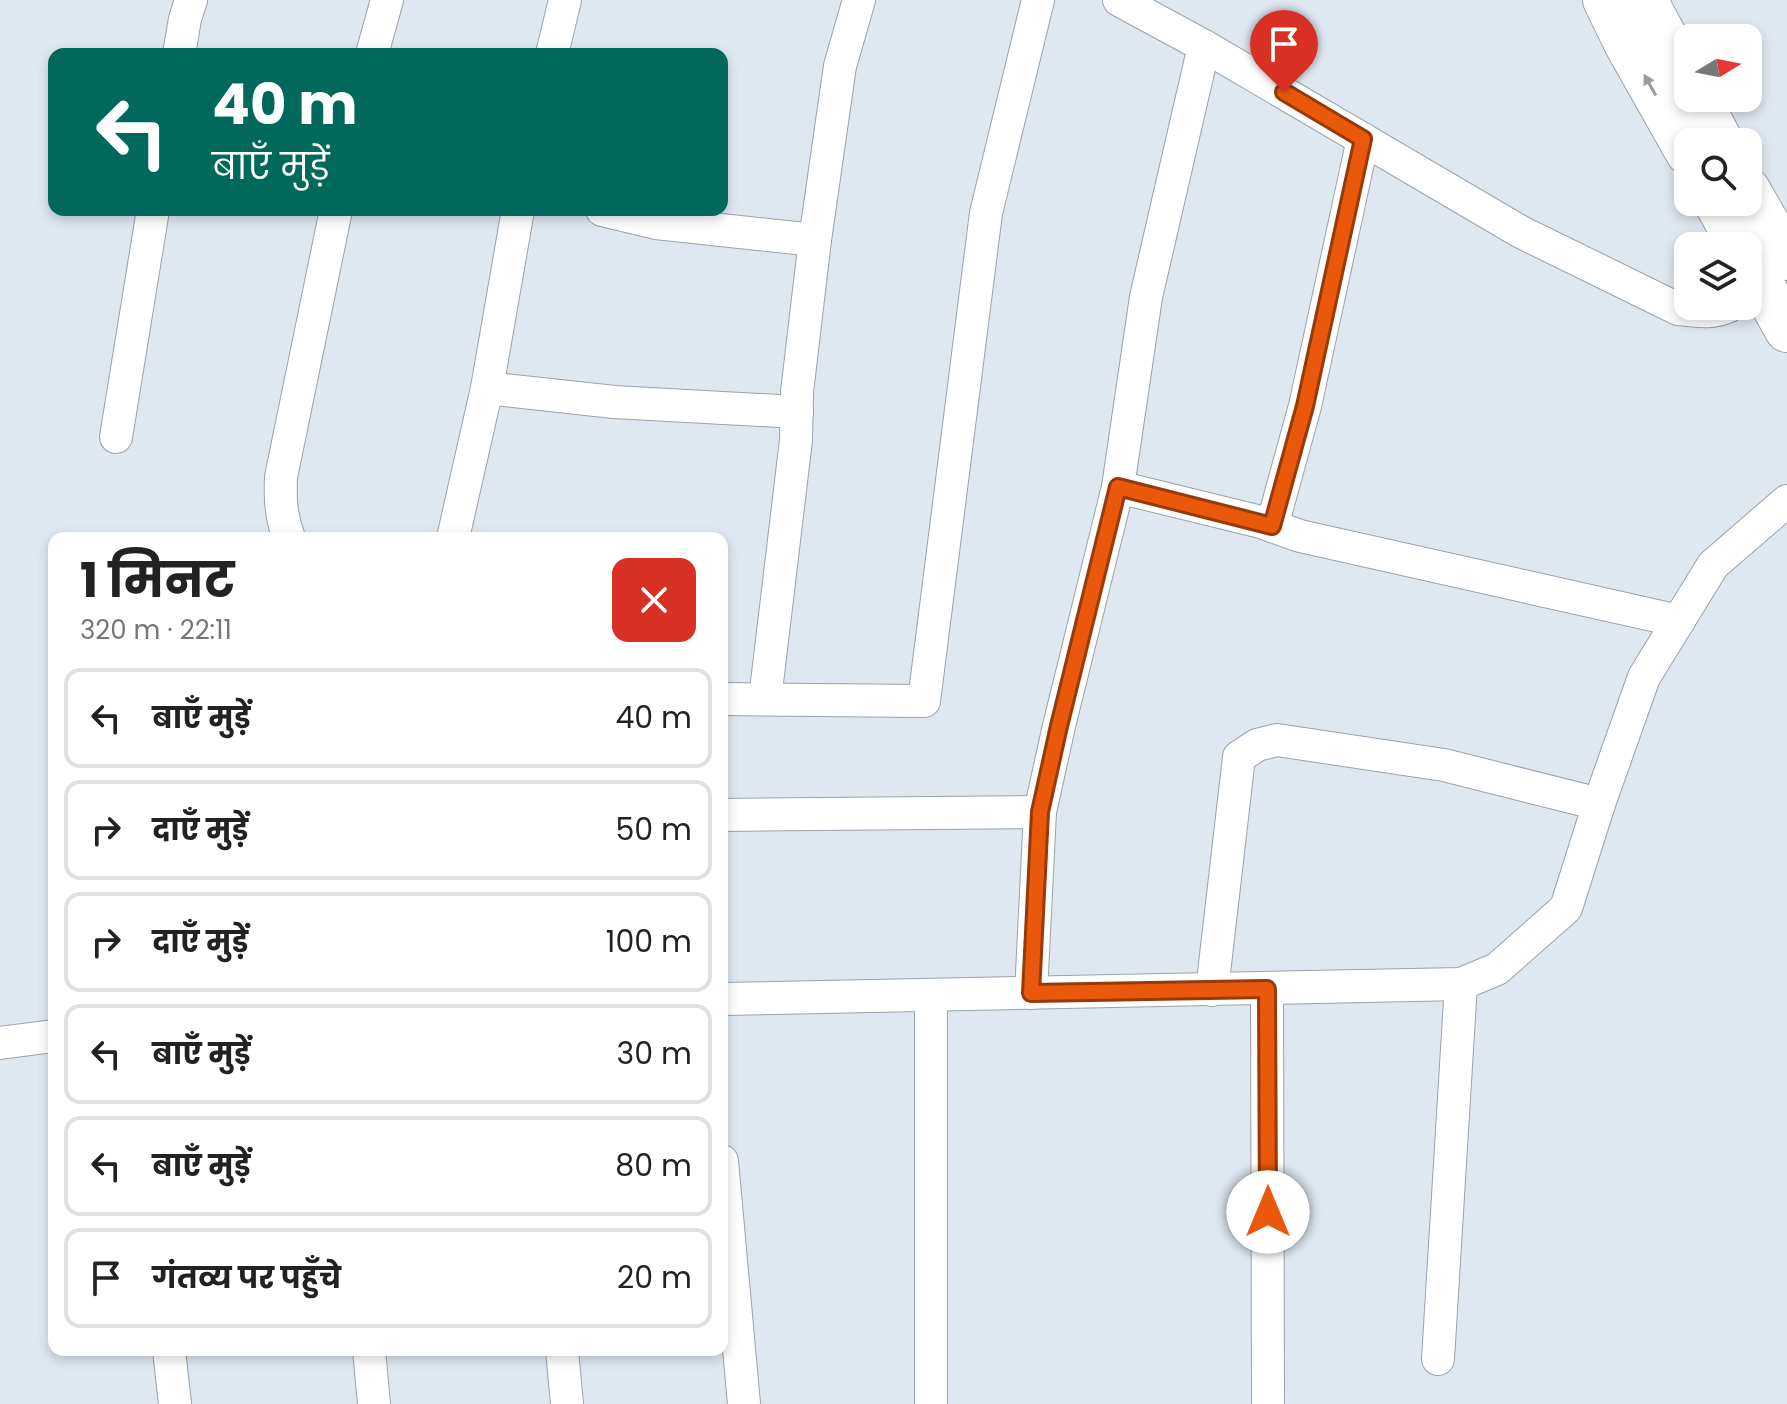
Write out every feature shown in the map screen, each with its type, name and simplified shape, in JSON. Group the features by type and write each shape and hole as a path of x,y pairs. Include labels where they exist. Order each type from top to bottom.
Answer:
{"highway":[{"path":"1605,0 1674,128"},
{"path":"1645,0 1674,54"},
{"path":"1762,292 1787,330"}],"street":[{"path":"180,48 191,0"},
{"path":"374,48 387,0"},
{"path":"553,48 565,0"},
{"path":"765,699 796,440 797,392 815,240 840,66 859,0"},
{"path":"728,699 924,701 986,213 1038,0"},
{"path":"1119,0 1204,46 1521,232 1674,307"},
{"path":"1031,993 1040,812 1118,487 1146,297 1204,46"},
{"path":"1272,526 1305,406 1363,139"},
{"path":"116,437 152,216"},
{"path":"287,532 280,501 281,477 335,216"},
{"path":"454,532 487,388 517,216"},
{"path":"627,216 656,223 815,240"},
{"path":"487,388 614,402 797,412"},
{"path":"1118,487 1300,536 1679,621"},
{"path":"728,999 1461,984 1497,969 1566,908 1644,677 1713,565 1787,501"},
{"path":"1212,990 1239,757 1257,745 1277,740 1444,765 1599,804"},
{"path":"728,815 1040,812"},
{"path":"1438,1359 1461,984"},
{"path":"1267,989 1268,1404"},
{"path":"931,995 931,1404"},
{"path":"0,1043 48,1037"},
{"path":"728,1227 744,1404"},
{"path":"170,1356 175,1404"},
{"path":"370,1356 374,1404"},
{"path":"563,1356 567,1404"}],"route":[{"path":"1268,1212 1267,989 1031,993 1040,812 1118,487 1272,526 1305,406 1363,139 1284,92"}]}
